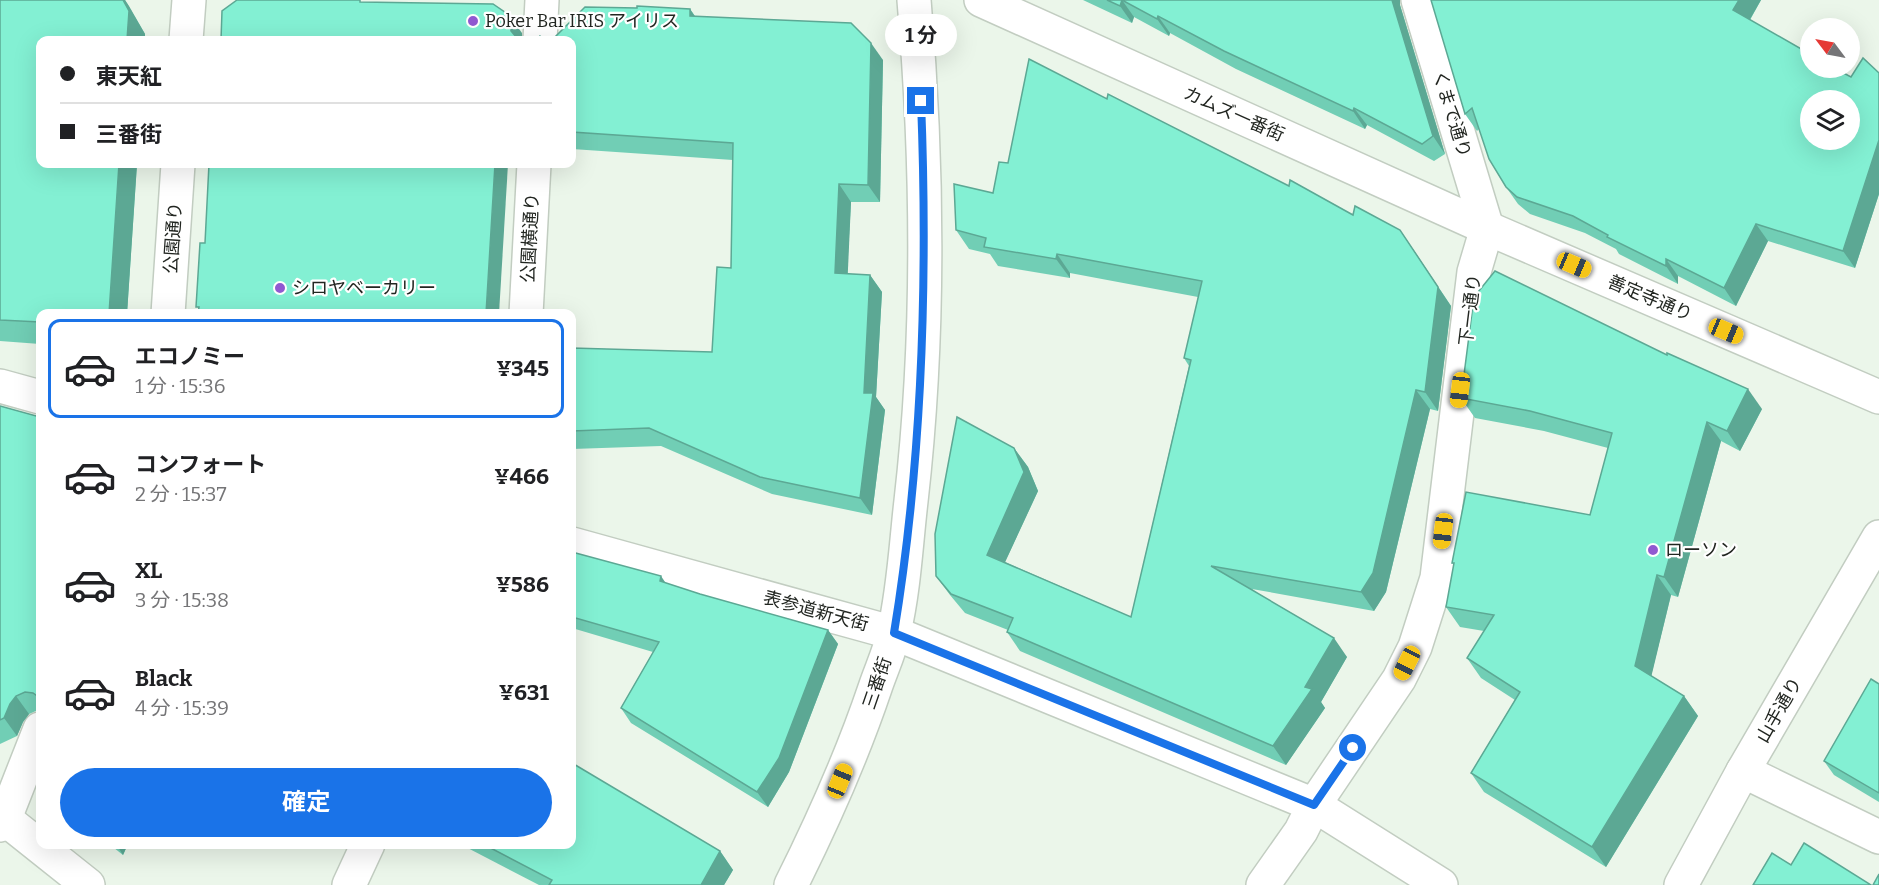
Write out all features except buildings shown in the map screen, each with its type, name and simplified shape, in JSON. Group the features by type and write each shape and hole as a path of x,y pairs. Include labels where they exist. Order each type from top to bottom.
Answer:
{"street":[{"path":"186,36 189,0"},
{"path":"540,36 542,0"},
{"name":"三番街","path":"791,885 831,802 865,718 894,633 902,580 914,474 923,314 923,154 914,0"},
{"name":"カムズ一番街","path":"981,0 1487,228"},
{"name":"くまで通り","path":"1418,0 1487,228"},
{"name":"公園通り","path":"168,309 178,168"},
{"name":"公園横通り","path":"526,309 534,168"},
{"name":"善定寺通り","path":"1487,228 1879,397"},
{"name":"下一通り","path":"1263,885 1301,831 1314,805 1399,679 1415,647 1428,612 1437,578 1474,272 1487,228"},
{"path":"0,386 36,396"},
{"name":"山手通り","path":"1681,885 1743,771 1879,537"},
{"name":"表参道新天街","path":"576,545 894,633 1314,805 1442,885"},
{"path":"36,738 2,819 36,845"},
{"path":"1743,771 1879,837"},
{"path":"41,849 88,885"},
{"path":"349,885 366,849"}],"place":[{"name":"Poker Bar IRIS アイリス","path":"473,21"},
{"name":"シロヤベーカリー","path":"280,288"},
{"name":"ローソン","path":"1653,550"}],"route":[{"path":"921,101 924,261 921,368 914,474 894,633 1314,805 1353,748"}]}
